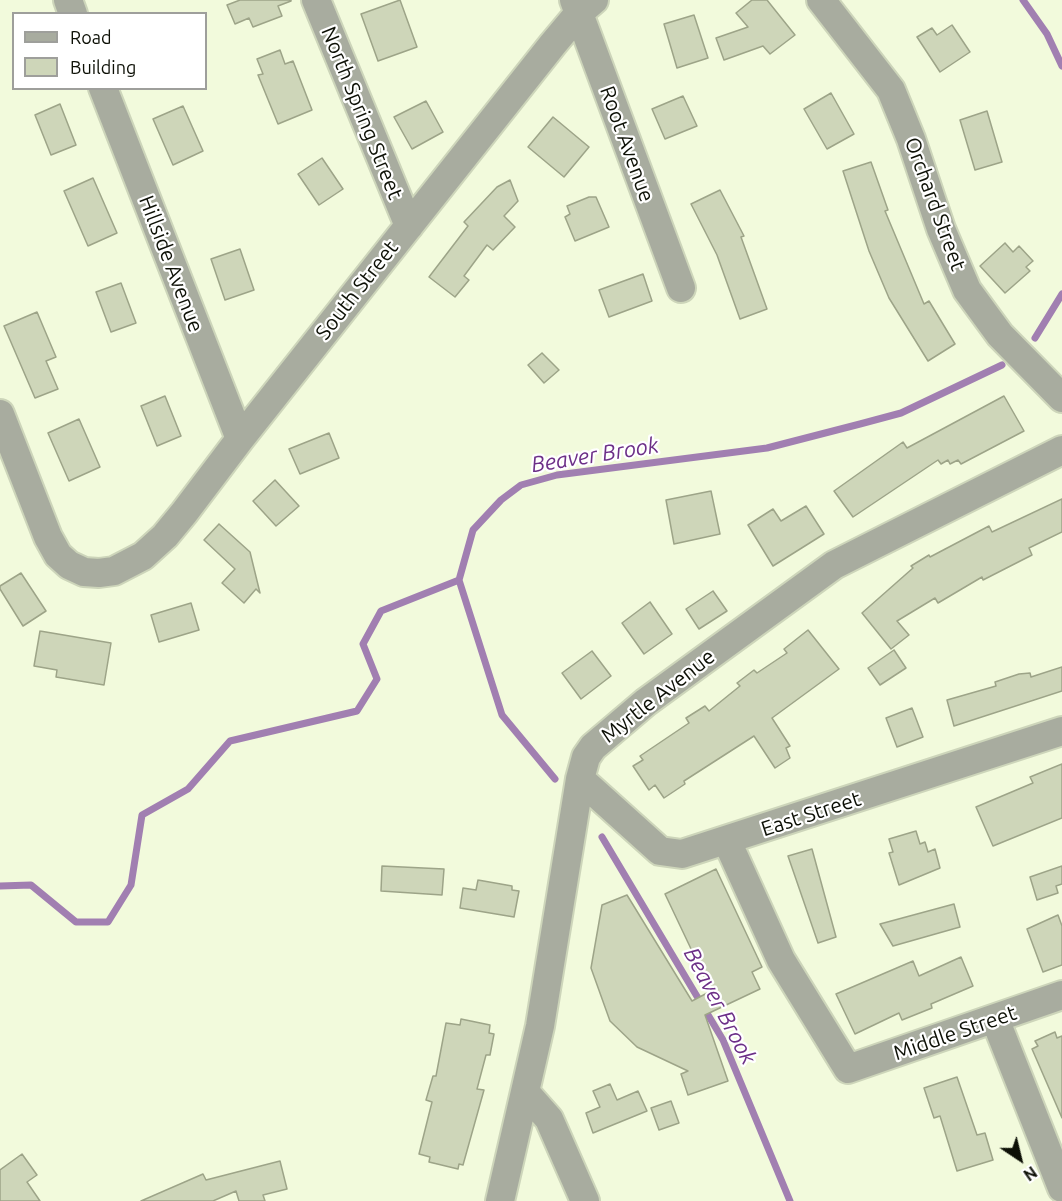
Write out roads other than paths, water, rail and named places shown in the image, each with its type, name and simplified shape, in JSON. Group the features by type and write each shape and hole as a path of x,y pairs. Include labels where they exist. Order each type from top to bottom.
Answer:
{"street":[{"name":"North Spring Street","path":"316,0 409,226"},
{"name":"Orchard Street","path":"821,0 891,90 911,139 952,258 968,290 1000,335 1062,398"},
{"name":"South Street","path":"0,414 48,537 58,555 69,565 84,572 114,571 143,556 165,536 582,4"},
{"name":"Root Avenue","path":"582,4 681,288"},
{"name":"Hillside Avenue","path":"104,90 240,438"},
{"name":"Myrtle Avenue","path":"501,1201 526,1093 580,779 586,757 610,729 834,565 1062,450"},
{"name":"East Street","path":"580,779 660,850 682,854 1062,731"},
{"name":"Middle Street","path":"727,841 781,960 848,1069 1062,995"},
{"path":"995,1019 1062,1188"},
{"path":"526,1093 549,1119 585,1201"}],"waterway":[{"name":"Beaver Brook","path":"1023,0 1047,34 1062,66"},
{"name":"Beaver Brook","path":"1035,338 1062,294"},
{"name":"Beaver Brook","path":"555,779 502,715 459,580 473,530 501,500 521,485 557,475 767,448 901,413 1002,365"},
{"path":"0,886 31,885 76,922 108,922 131,885 142,815 188,789 230,741 357,711 377,679 363,644 381,611 459,580"},
{"name":"Beaver Brook","path":"602,837 723,1040 790,1201"}]}
